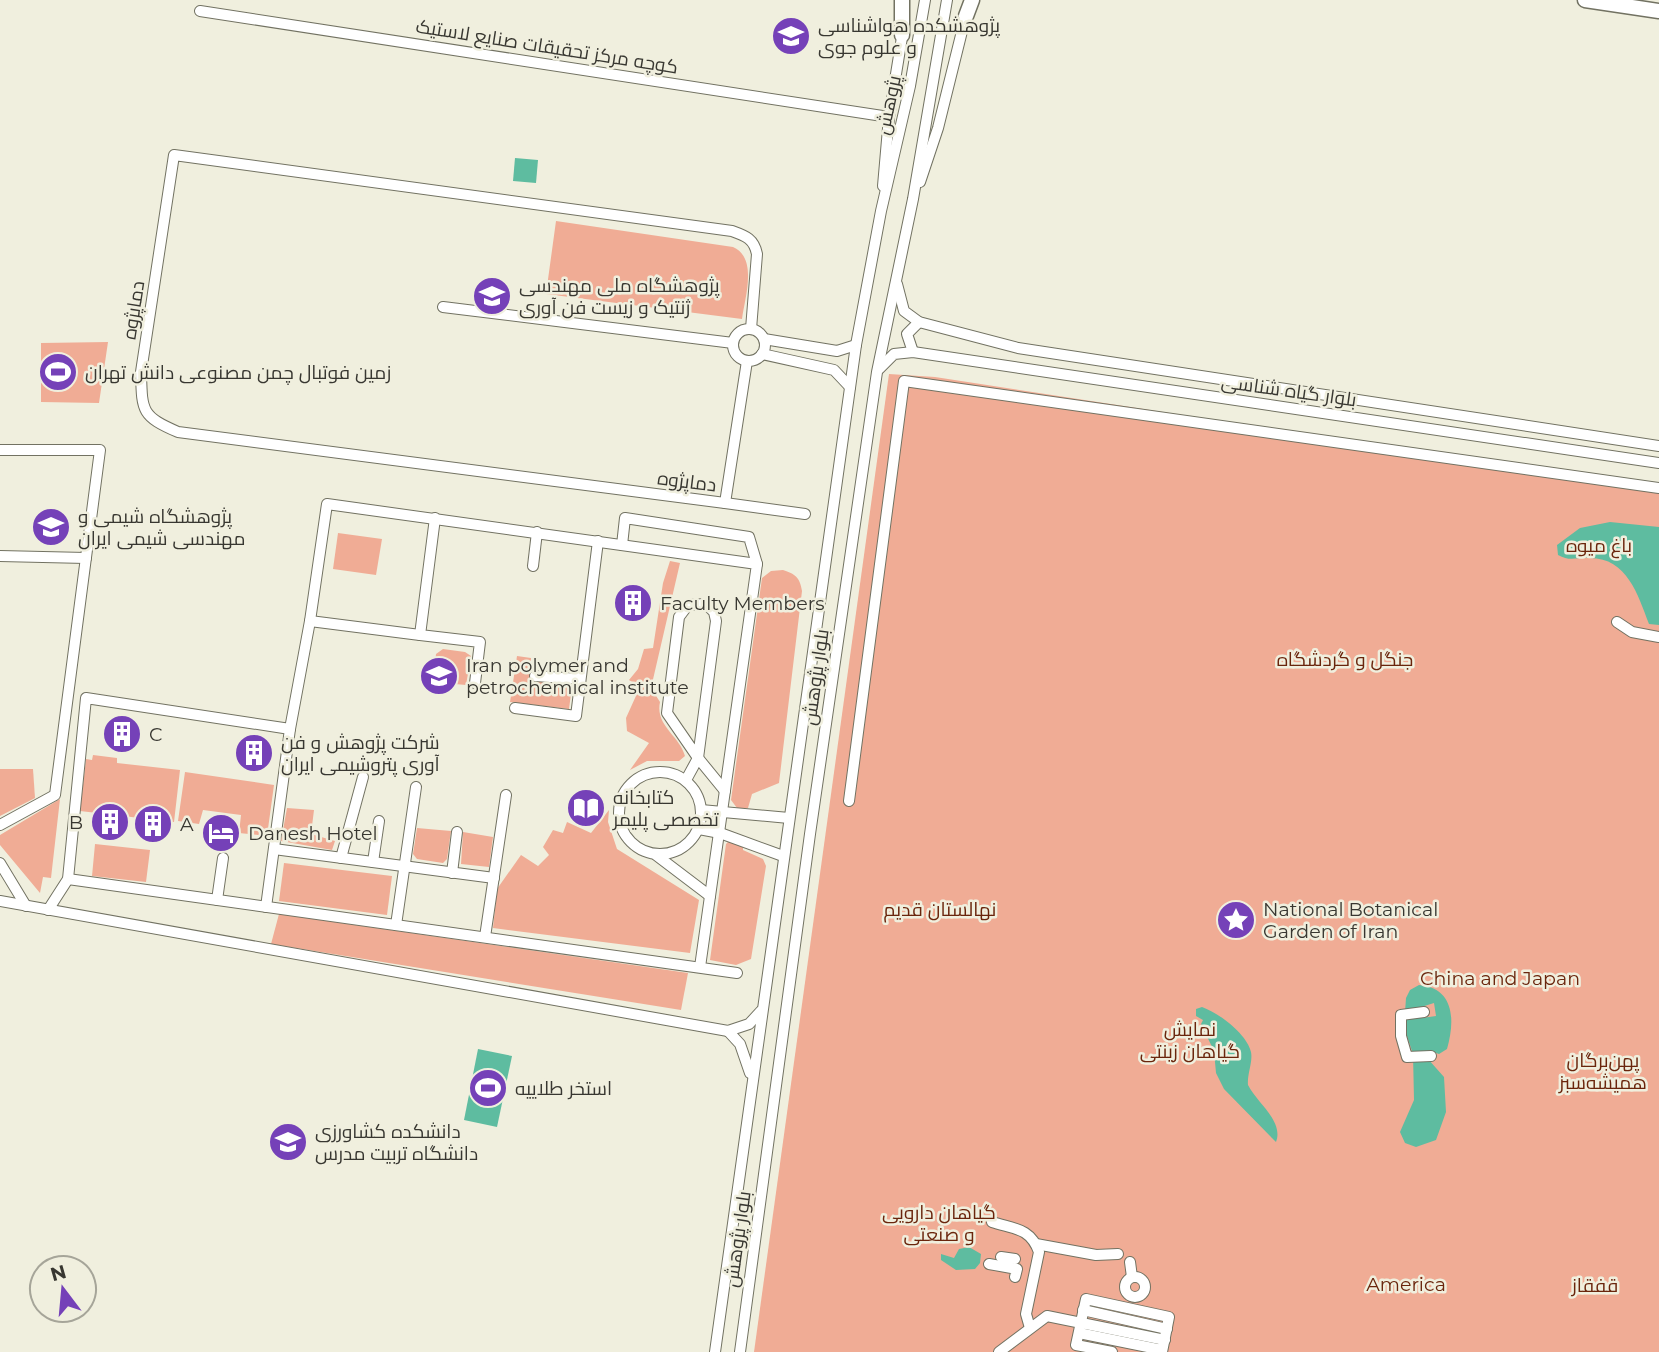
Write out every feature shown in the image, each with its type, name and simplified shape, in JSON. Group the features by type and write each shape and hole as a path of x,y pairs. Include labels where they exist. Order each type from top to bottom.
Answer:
{"highway":[{"path":"902,0 902,36"},
{"path":"966,16 970,0"},
{"path":"1585,0 1659,11"}],"street":[{"path":"881,211 889,117 909,0"},
{"name":"پژوهش","path":"893,168 924,4"},
{"name":"بلوار پژوهش","path":"740,1352 810,834 877,372 913,199 946,5"},
{"name":"کوچه مرکز تحقیقات صنایع لاستیک","path":"200,11 889,117"},
{"path":"913,199 938,128 966,16"},
{"name":"دماپژوه","path":"747,361 725,503 178,432 152,421 141,403 141,372 174,155 732,231 748,236 756,246 758,265 751,329"},
{"name":"بلوار پژوهش","path":"715,1352 856,345 881,211 893,168"},
{"path":"877,372 894,354 913,352 907,334 919,322 904,311 896,277"},
{"path":"443,307 733,343"},
{"name":"بلوار گیاه شناسی","path":"919,322 1018,348 1659,446"},
{"path":"850,387 834,370 762,354 747,361 737,356 733,343 740,332 751,329 764,339 836,351 856,345"},
{"path":"762,354 764,339"},
{"name":"بلوار گیاه شناسی","path":"913,352 1659,463"},
{"path":"849,801 904,381 1659,488"},
{"path":"0,450 100,450 55,795 0,825"},
{"path":"725,503 805,514"},
{"path":"266,907 290,729 310,621 327,504 537,531 757,564"},
{"path":"420,635 435,518"},
{"path":"622,545 625,518 749,537 757,564 700,967"},
{"path":"533,566 537,531"},
{"path":"515,708 576,716 598,541"},
{"path":"0,556 86,558"},
{"path":"686,780 698,758 716,621 715,612 706,604 688,606 679,617 667,713 698,758 725,790"},
{"path":"310,621 480,642 475,683"},
{"path":"1617,622 1632,632 1659,637"},
{"path":"535,676 580,679"},
{"path":"48,910 68,879 86,698 290,729"},
{"path":"656,855 682,849 699,829 701,810 695,790 686,780 660,772 646,774 634,781 620,805 623,832 643,851 656,855 710,896"},
{"path":"341,858 363,777"},
{"path":"396,925 416,787"},
{"path":"485,937 506,795"},
{"path":"701,810 789,818"},
{"path":"373,862 379,821"},
{"path":"699,829 720,833 783,856"},
{"path":"452,873 457,832"},
{"path":"274,849 494,878"},
{"path":"216,900 223,858"},
{"path":"0,863 26,906"},
{"path":"68,879 737,973"},
{"path":"0,901 728,1031 749,1024 761,1011"},
{"path":"1421,1012 1401,1015 1401,1036 1408,1057 1431,1056"},
{"path":"728,1031 740,1044 752,1079"},
{"path":"992,1222 1018,1227 1036,1244 1040,1252 1026,1314 1030,1328"},
{"path":"1036,1244 1096,1255 1118,1254"},
{"path":"989,1264 1008,1260 1017,1269 1015,1277"},
{"path":"1128,1343 1136,1310 1124,1287 1132,1277 1130,1262"},
{"path":"1132,1277 1139,1277 1145,1285 1142,1294 1131,1296 1118,1312 1111,1352 1076,1345 1086,1300 1118,1312 1134,1321 1167,1329"},
{"path":"1093,1348 1102,1308"},
{"path":"1079,1333 1163,1348 1170,1317 1136,1310 1118,1312"},
{"path":"1145,1345 1152,1314"},
{"path":"999,1352 1047,1316 1082,1316 1098,1325 1114,1329 1128,1343"}],"green space":[{"path":"556,221 733,247 741,252 748,269 742,319 546,294"},
{"path":"108,342 99,403 41,402 41,343"},
{"name":"National Botanical Garden of Iran","path":"889,374 935,377 1659,488 1659,1352 754,1352"},
{"path":"338,533 382,539 376,575 333,569"},
{"path":"670,561 680,563 651,688 660,702 659,710 664,724 685,756 679,761 647,761 630,770 649,743 627,731 626,718 640,687 629,680 638,669 644,649 653,648 663,583"},
{"path":"783,570 796,577 802,591 779,783 752,794 748,808 737,808 731,800 762,578 771,571"},
{"path":"443,649 465,652 471,656 466,685 433,682 436,654"},
{"path":"517,656 531,658 530,680 572,686 569,709 510,702"},
{"path":"93,755 117,758 117,763 180,770 174,822 80,811 86,759 92,760"},
{"path":"0,769 33,769 35,798 0,816"},
{"path":"185,772 274,785 267,836 239,833 241,815 203,810 199,824 178,821"},
{"path":"60,799 51,878 43,877 40,893 0,845 0,835"},
{"path":"287,808 314,810 311,834 335,841 332,850 281,841"},
{"path":"609,810 608,822 617,849 699,900 690,953 493,928 497,889 521,855 538,866 549,855 543,847 553,830 563,833 567,822 591,833"},
{"path":"417,828 451,831 447,859 443,863 417,859 413,854"},
{"path":"463,832 493,837 489,867 461,864"},
{"path":"730,840 743,844 743,850 763,859 766,866 751,959 736,965 710,960 726,844"},
{"path":"95,844 150,850 146,882 92,876"},
{"path":"284,863 392,876 387,915 279,901"},
{"path":"279,914 688,973 681,1010 271,944"}],"shaded area":[{"path":"515,158 538,160 536,183 513,181"},
{"path":"1610,522 1659,527 1659,625 1649,624 1629,580 1613,564 1603,560 1570,559 1558,555 1557,545 1580,528"},
{"path":"1419,985 1440,992 1450,1008 1451,1017 1447,1049 1439,1054 1433,1052 1428,1059 1444,1077 1446,1112 1436,1140 1416,1147 1405,1143 1400,1132 1414,1100 1413,1054 1404,1027 1406,998 1410,990","holes":["1434,1003 1436,1016 1422,1018 1418,1008"]},
{"path":"1202,1007 1231,1025 1248,1045 1251,1056 1248,1085 1273,1119 1276,1142 1224,1089 1216,1073 1214,1051 1201,1024 1203,1020 1196,1016 1196,1009"},
{"name":"استخر طلاییه","path":"478,1049 512,1056 497,1127 464,1120"},
{"path":"969,1247 981,1254 980,1263 975,1269 956,1270 941,1260 941,1254 954,1258 959,1249"}],"place":[{"name":"پژوهشکده هواشناسی و علوم جوی","path":"791,36"},
{"name":"پژوهشگاه ملی مهندسی ژنتیک و زیست فن آوری","path":"492,296"},
{"name":"زمین فوتبال چمن مصنوعی دانش تهران","path":"58,372"},
{"name":"پژوهشگاه شیمی و مهندسی شیمی ایران","path":"51,527"},
{"name":"Faculty Members","path":"633,603"},
{"name":"Iran polymer and petrochemical institute","path":"439,676"},
{"name":"C","path":"122,734"},
{"name":"شرکت پژوهش و فن آوری پتروشیمی ایران","path":"254,753"},
{"name":"کتابخانه تخصصی پلیمر","path":"586,808"},
{"name":"B","path":"110,822"},
{"name":"A","path":"153,824"},
{"name":"Danesh Hotel","path":"221,833"},
{"name":"National Botanical Garden of Iran","path":"1236,920"},
{"name":"استخر طلاییه","path":"488,1088"},
{"name":"دانشکده کشاورزی دانشگاه تربیت مدرس","path":"288,1142"}],"park label":[{"name":"باغ میوه","path":"1599,545"},
{"name":"جنگل و گردشگاه","path":"1345,659"},
{"name":"نهالستان قدیم","path":"940,909"},
{"name":"China and Japan","path":"1500,978"},
{"name":"نمایش گیاهان زینتی","path":"1190,1040"},
{"name":"پهن‌برگان همیشه‌سبز","path":"1603,1071"},
{"name":"گیاهان دارویی و صنعتی","path":"939,1223"},
{"name":"America","path":"1406,1284"},
{"name":"قفقاز","path":"1595,1285"}]}
